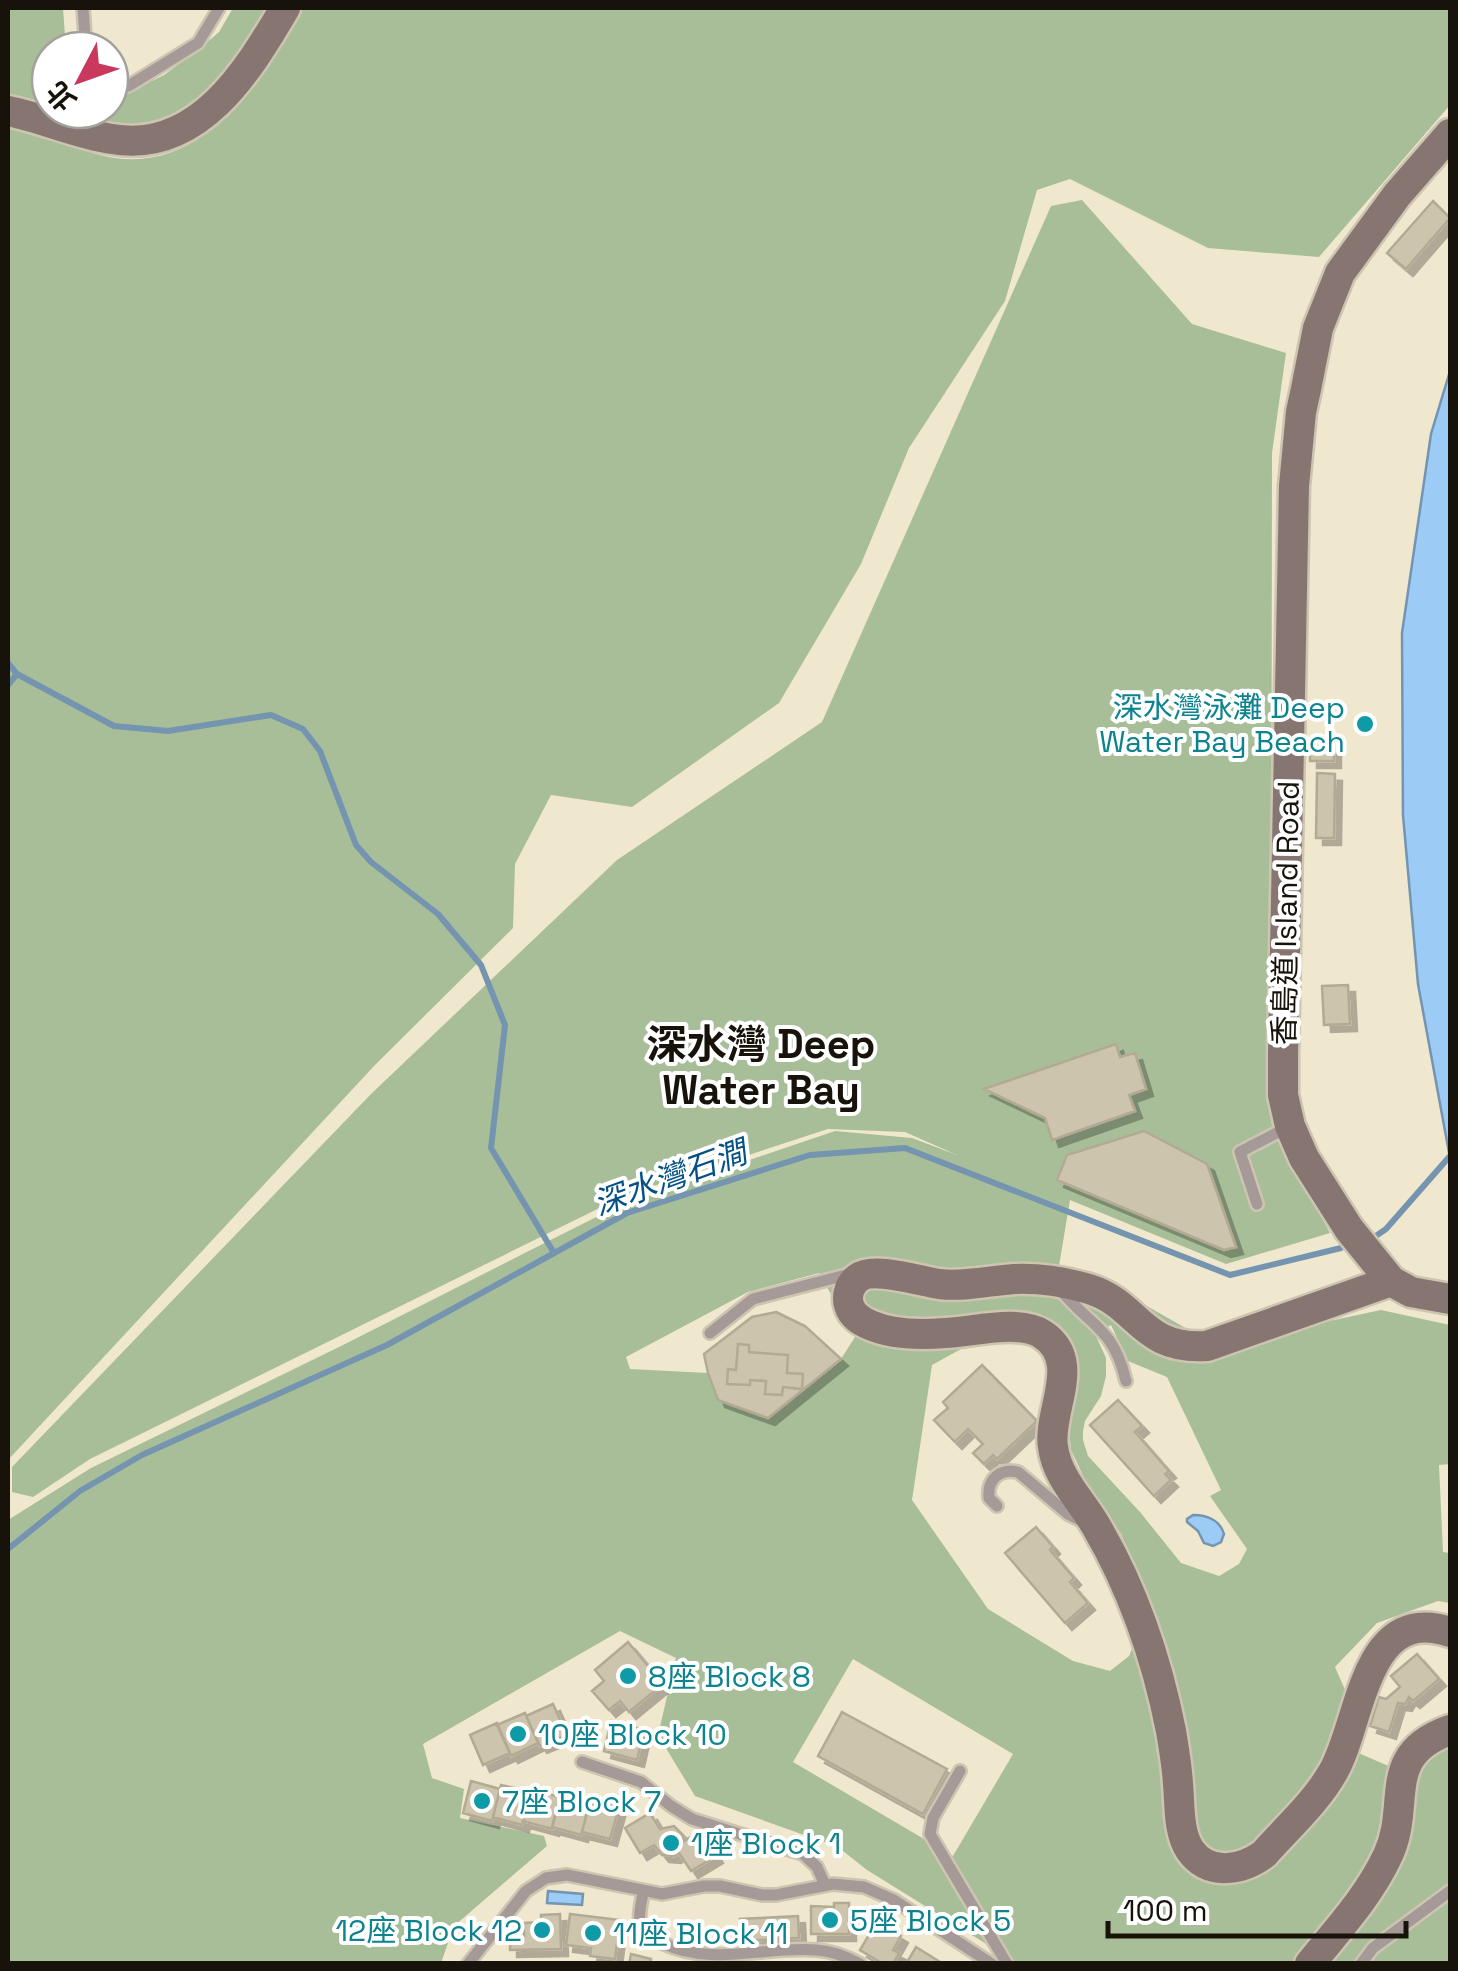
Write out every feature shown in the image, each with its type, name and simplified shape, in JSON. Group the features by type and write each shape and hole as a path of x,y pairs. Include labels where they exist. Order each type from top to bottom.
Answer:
{"street":[{"path":"8,111 116,140 146,140 175,132 208,112 228,92 285,8"},
{"name":"香島道 Island Road","path":"1391,1282 1349,1229 1304,1158 1290,1126 1283,1095 1294,486 1300,412 1318,328 1340,273 1397,195 1450,134"},
{"path":"1450,1299 1411,1292 1391,1282 1196,1347 1160,1339 1102,1294 1053,1281 1018,1279 958,1285 872,1272 863,1275 849,1290 849,1306 859,1319 878,1328 926,1334 1014,1327 1037,1332 1052,1344 1063,1372 1052,1432 1055,1458 1096,1524 1134,1605 1162,1690 1174,1750 1183,1836 1194,1856 1215,1867 1232,1868 1254,1861 1326,1784 1344,1750 1369,1672 1382,1649 1392,1639 1417,1628 1450,1632"},
{"path":"1310,1964 1350,1918 1390,1852 1401,1780 1410,1759 1427,1741 1450,1730"}],"lane":[{"path":"130,84 198,43 219,8"},
{"path":"1258,1204 1240,1152 1290,1126"},
{"path":"710,1334 760,1296 854,1273 863,1275"},
{"path":"1053,1281 1106,1332 1126,1381"},
{"path":"997,1506 988,1498 989,1486 996,1475 1010,1470 1025,1476 1068,1514 1096,1524"},
{"path":"582,1762 641,1782 692,1819 803,1854 817,1867 824,1885"},
{"path":"960,1771 933,1818 930,1834 1006,1964"},
{"path":"468,1964 526,1891 546,1878 567,1875 662,1894 720,1886 776,1895 848,1884 880,1892 992,1964"},
{"path":"643,1892 639,1917 644,1931 683,1951 725,1956 818,1950 860,1964"},
{"path":"1361,1964 1372,1948 1450,1892"}],"green space":[{"path":"8,8 63,8 65,30 30,30 30,102 8,95"},
{"path":"233,8 276,8 249,53 179,114 130,129 130,92 164,75 219,32"},
{"path":"302,8 1450,8 1450,105 1319,257 1208,248 1070,179 1037,190 1005,301 909,448 861,564 779,703 632,807 551,795 515,864 513,928 375,1065 8,1460 8,120 96,154 143,159 174,151 202,136 249,91"},
{"path":"1082,200 1192,324 1286,353 1272,453 1271,1122 1330,1233 1226,1264 1070,1200 1059,1266 1110,1285 1196,1334 1282,1331 1381,1310 1450,1325 1450,1464 1439,1465 1443,1552 1450,1553 1450,1603 1438,1601 1377,1623 1335,1667 1360,1724 1356,1752 1391,1767 1450,1741 1450,1963 1017,1963 867,1870 838,1847 695,1796 658,1735 676,1658 620,1631 423,1744 432,1778 464,1789 460,1818 544,1836 547,1846 454,1926 441,1963 8,1963 8,1520 91,1468 626,1202 835,1131 912,1138 957,1155 905,1132 828,1129 626,1195 90,1459 33,1497 12,1492 12,1467 371,1094 617,860 822,722 1051,206","holes":["819,1273 855,1337 841,1359 768,1418 718,1400 708,1373 630,1369 626,1357 748,1292","1111,1325 1128,1361 1167,1377 1221,1490 1210,1496 1247,1549 1239,1564 1219,1576 1181,1563 1088,1456 1083,1440 1085,1421 1101,1396 1106,1376 1106,1358 1095,1334","1021,1342 1042,1349 1068,1421 1071,1450 1087,1484 1121,1534 1138,1573 1149,1607 1129,1656 1110,1671 1073,1661 988,1609 912,1500 932,1365 972,1343","853,1659 1013,1754 953,1856 793,1762"]}],"water":[{"path":"1450,371 1450,1158 1418,984 1403,815 1402,633 1431,434"},
{"path":"1193,1515 1216,1522 1224,1534 1221,1542 1213,1546 1204,1543 1187,1522"},
{"path":"548,1891 583,1894 582,1905 547,1903"}],"building":[{"path":"1433,201 1450,218 1406,269 1387,253"},
{"path":"1310,747 1334,747 1334,761 1310,761"},
{"path":"1317,773 1335,774 1334,838 1316,838"},
{"path":"1348,985 1350,1024 1324,1025 1322,986"},
{"path":"1116,1044 1120,1057 1135,1053 1146,1089 1129,1095 1135,1111 1052,1140 1045,1118 984,1089"},
{"path":"1144,1131 1207,1164 1236,1247 1224,1250 1057,1180 1067,1155"},
{"path":"776,1312 805,1326 841,1359 768,1418 718,1400 704,1354 752,1317"},
{"path":"738,1344 749,1345 749,1352 788,1355 787,1373 803,1374 802,1389 783,1387 782,1395 765,1394 766,1381 727,1384 728,1369 736,1370"},
{"path":"982,1365 1037,1421 997,1459 993,1455 984,1464 973,1453 983,1444 968,1429 955,1442 934,1420 948,1408 943,1402"},
{"path":"1118,1400 1142,1426 1135,1432 1169,1471 1165,1474 1171,1480 1154,1496 1090,1425"},
{"path":"1036,1527 1088,1603 1065,1623 1005,1553"},
{"name":"8座 Block 8","path":"628,1642 663,1684 629,1712 620,1701 609,1710 592,1691 604,1681 595,1670"},
{"path":"1417,1654 1439,1679 1413,1701 1409,1697 1405,1704 1398,1703 1389,1732 1370,1726 1379,1697 1386,1699 1400,1687 1391,1676"},
{"path":"553,1704 567,1735 540,1746 526,1716"},
{"path":"842,1712 947,1769 923,1814 818,1756"},
{"name":"10座 Block 10","path":"525,1713 538,1743 511,1756 497,1725"},
{"path":"611,1721 644,1730 637,1760 604,1751"},
{"path":"497,1723 510,1753 483,1765 470,1735"},
{"name":"7座 Block 7","path":"471,1781 500,1789 492,1821 463,1813"},
{"path":"501,1785 531,1792 522,1825 493,1817"},
{"path":"532,1790 560,1797 552,1829 523,1821"},
{"path":"560,1795 590,1803 581,1835 552,1827"},
{"path":"590,1800 619,1807 610,1839 582,1832"},
{"name":"1座 Block 1","path":"650,1813 660,1829 674,1826 684,1841 700,1831 716,1856 691,1871 679,1853 662,1855 654,1845 640,1853 625,1828"},
{"name":"5座 Block 5","path":"834,1903 849,1903 849,1934 811,1934 811,1906 834,1907"},
{"name":"12座 Block 12","path":"560,1914 561,1949 510,1950 510,1937 524,1937 524,1923 541,1922 541,1915"},
{"name":"11座 Block 11","path":"570,1914 620,1920 615,1959 590,1956 591,1948 566,1945"},
{"path":"798,1916 799,1938 741,1941 740,1919"},
{"path":"877,1921 901,1936 893,1950 899,1953 893,1964 883,1964 860,1950"},
{"path":"916,1947 940,1962 939,1964 906,1964"},
{"path":"631,1954 651,1959 650,1964 629,1964"}],"waterway":[{"path":"8,663 17,674"},
{"path":"8,685 17,674 114,726 168,731 271,715 303,729 320,751 356,845 371,862 438,914 481,965 505,1025 491,1148 554,1253"},
{"name":"深水灣石澗","path":"8,1549 80,1491 142,1455 387,1345 627,1213 810,1155 905,1148 1230,1275 1341,1248"},
{"path":"1370,1240 1386,1229 1450,1156"}],"place":[{"name":"深水灣泳灘 Deep Water Bay Beach","path":"1365,724"},
{"name":"8座 Block 8","path":"628,1676"},
{"name":"10座 Block 10","path":"518,1734"},
{"name":"7座 Block 7","path":"482,1801"},
{"name":"1座 Block 1","path":"671,1843"},
{"name":"5座 Block 5","path":"830,1920"},
{"name":"12座 Block 12","path":"542,1930"},
{"name":"11座 Block 11","path":"593,1933"}],"district":[{"name":"深水灣 Deep Water Bay","path":"761,1067"}]}
